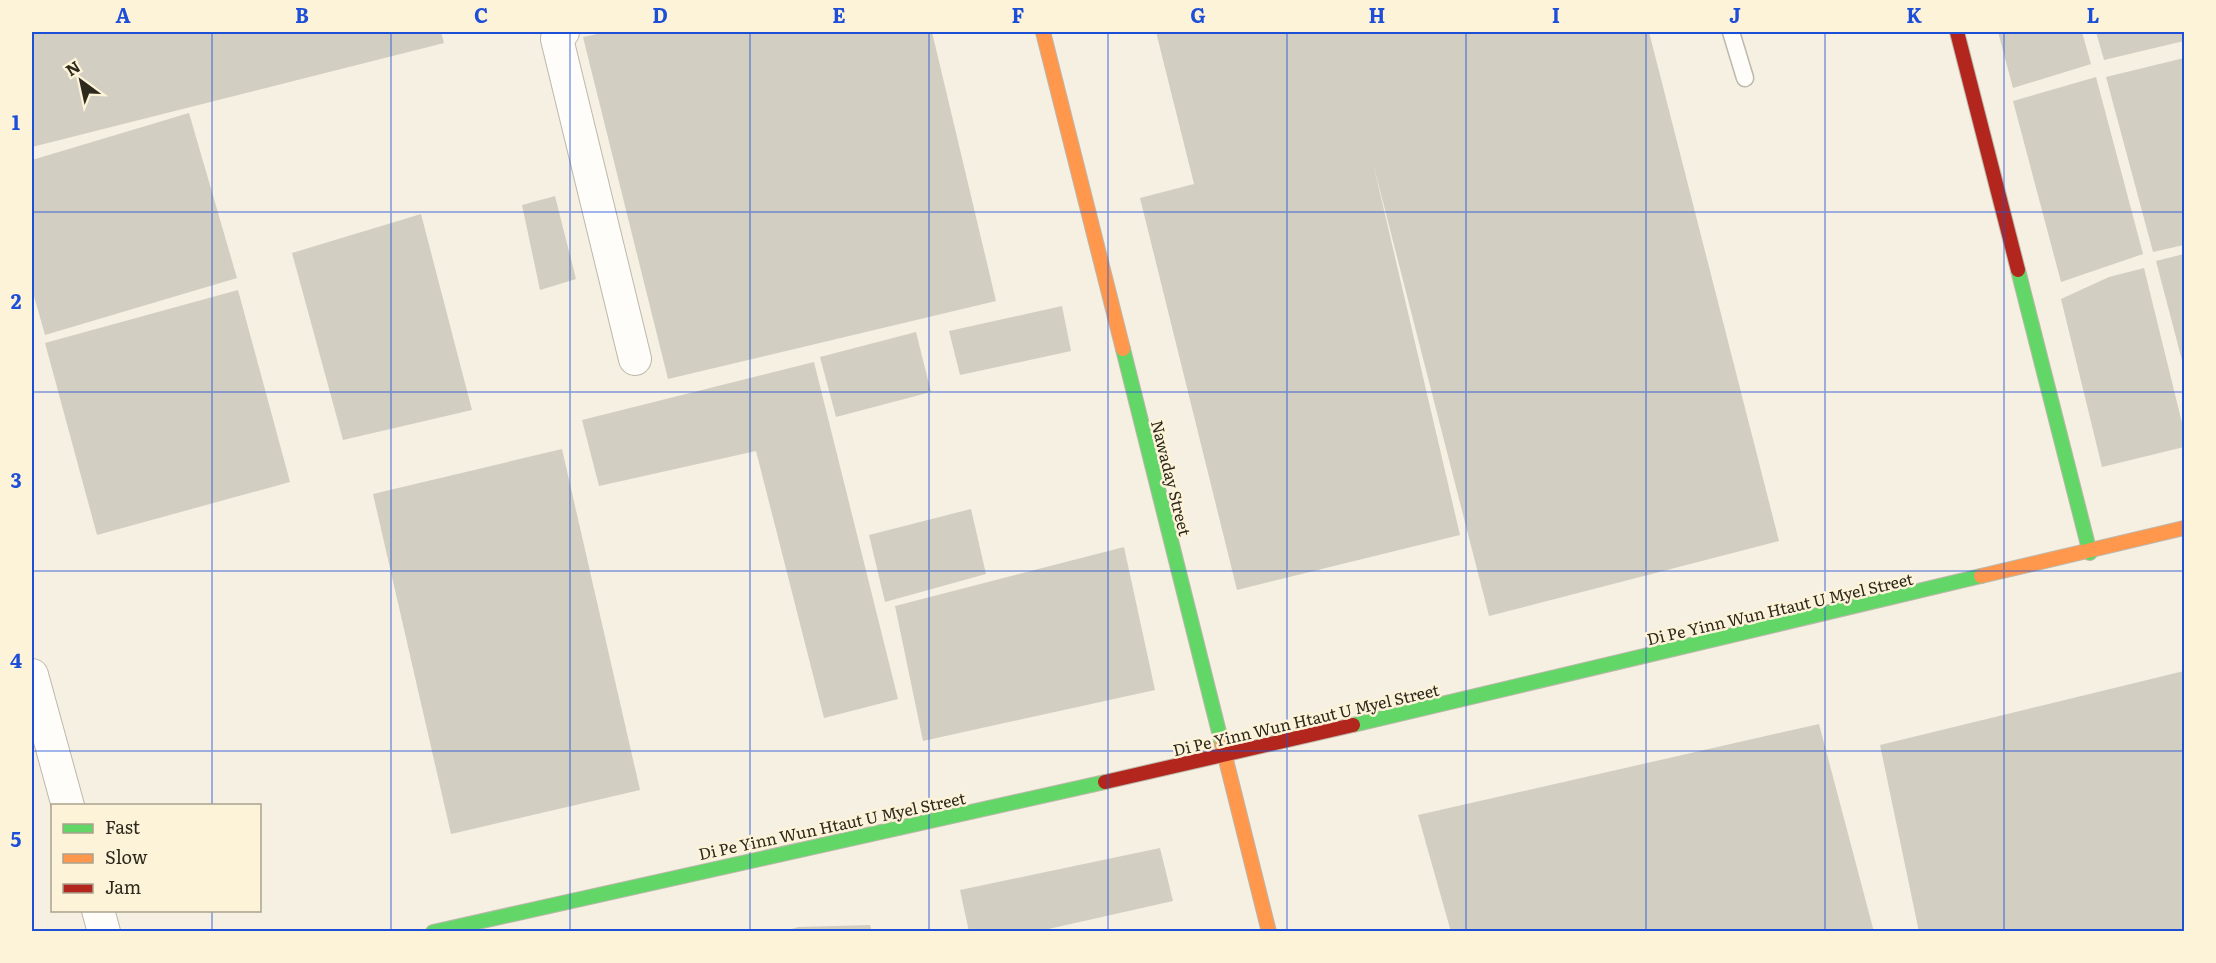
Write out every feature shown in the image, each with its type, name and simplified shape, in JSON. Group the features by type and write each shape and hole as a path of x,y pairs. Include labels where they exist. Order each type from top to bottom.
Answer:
{"street":[{"path":"563,32 557,39 635,359"},
{"name":"Nawaday Street","path":"1043,32 1269,932"},
{"path":"1957,32 2090,553"},
{"name":"Di Pe Yinn Wun Htaut U Myel Street","path":"433,932 1224,756 2090,553 2184,528"},
{"path":"32,675 67,804"},
{"path":"99,912 104,932"}],"lane":[{"path":"1731,32 1745,78"}],"building":[{"path":"32,32 441,32 444,43 32,147"},
{"path":"607,32 932,32 996,301 668,379 583,37"},
{"path":"1156,32 1649,32 1779,541 1489,616 1373,163 1460,535 1237,590 1140,198 1194,184"},
{"path":"1998,32 2082,32 2091,64 2013,88"},
{"path":"2096,32 2182,32 2184,41 2104,60"},
{"path":"2184,58 2184,245 2153,252 2106,77"},
{"path":"2096,77 2143,254 2061,282 2013,101"},
{"path":"189,113 237,278 45,335 32,289 32,160"},
{"path":"555,196 576,279 540,290 522,205"},
{"path":"421,214 472,410 343,440 292,253"},
{"path":"2184,254 2184,368 2156,261"},
{"path":"2144,268 2184,431 2184,447 2102,467 2061,299 2109,277"},
{"path":"238,290 290,482 97,535 45,343"},
{"path":"1062,306 1071,351 960,375 949,331"},
{"path":"916,332 931,392 836,417 820,357"},
{"path":"814,362 898,699 824,718 756,451 599,486 582,420"},
{"path":"562,449 640,790 451,834 373,494"},
{"path":"971,509 986,574 885,602 869,535"},
{"path":"1124,547 1155,690 923,741 895,606"},
{"path":"2184,671 2184,932 1919,932 1880,745"},
{"path":"1819,724 1874,932 1451,932 1418,815"},
{"path":"1160,848 1173,901 1035,932 969,932 960,890"},
{"path":"870,925 872,932 785,931 798,927"}],"traffic: fast":[{"path":"2018,270 2090,553"},
{"path":"1123,349 1222,744"},
{"path":"1353,725 1981,576"},
{"path":"433,932 1105,782"}],"traffic: slow":[{"path":"1043,32 1123,349"},
{"path":"1981,576 2184,528"},
{"path":"1222,744 1269,932"}],"traffic: jam":[{"path":"1957,32 2018,270"},
{"path":"1105,782 1353,725"}]}
